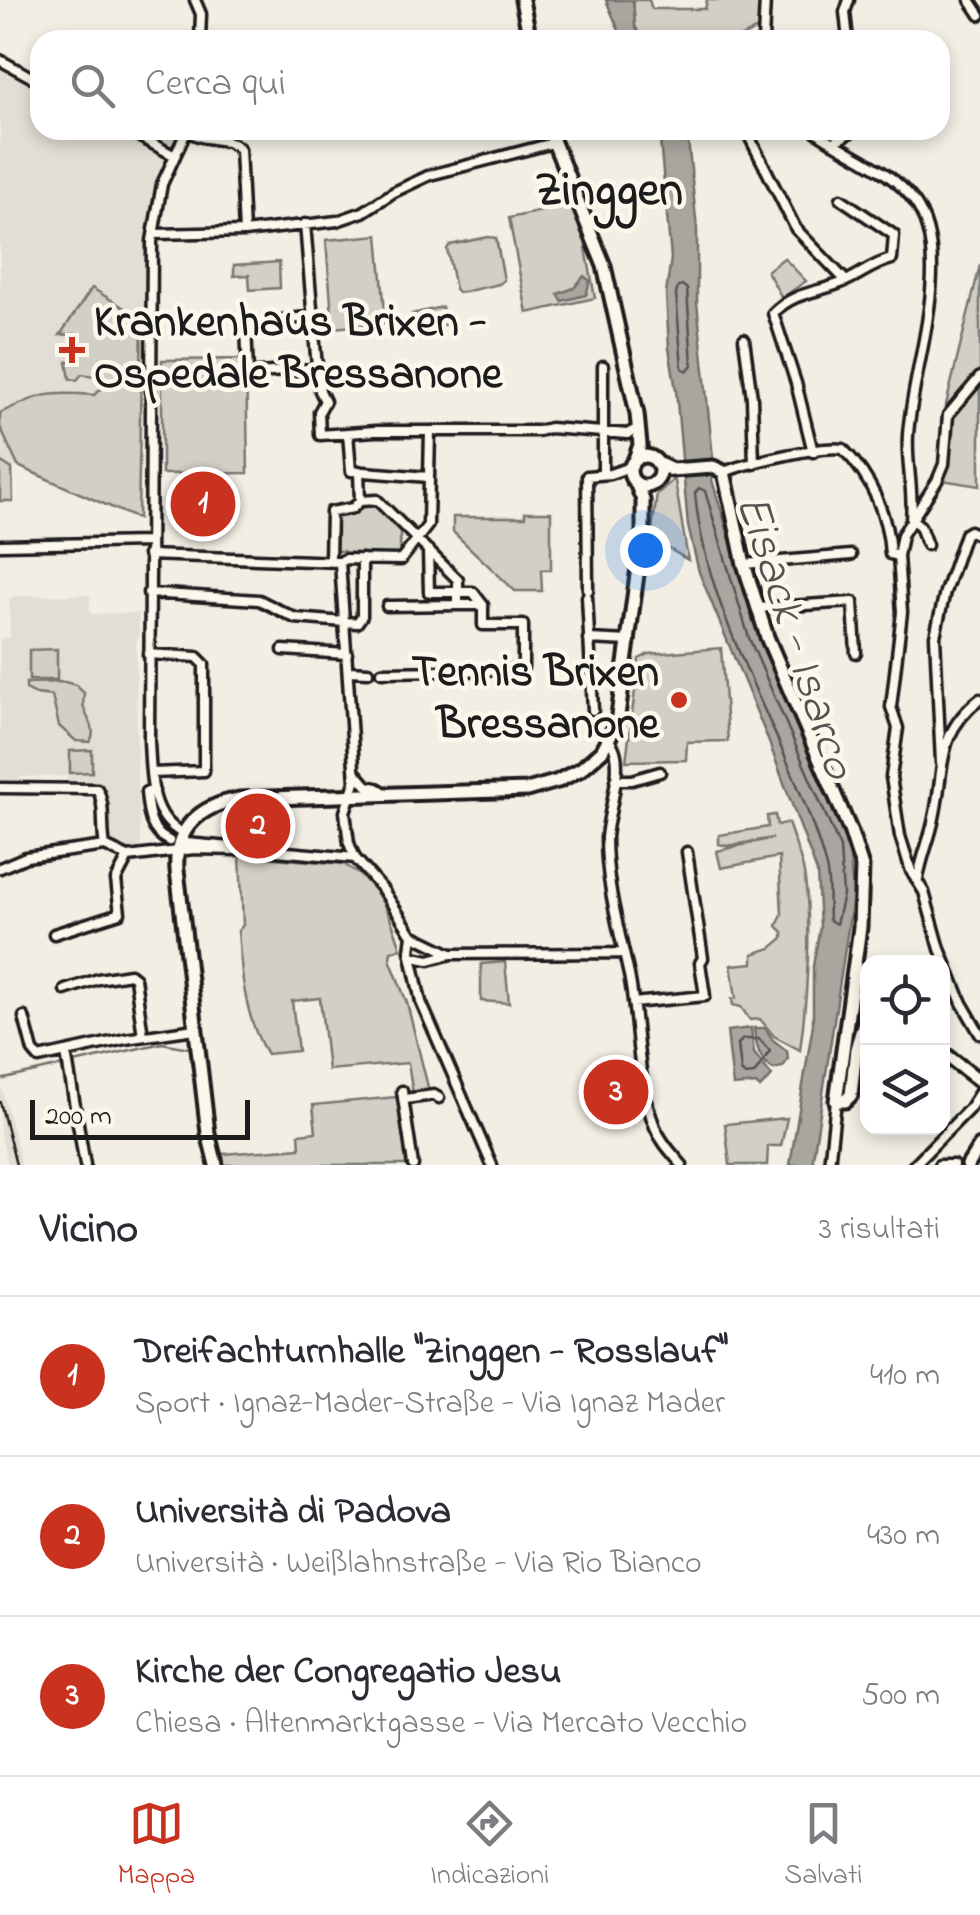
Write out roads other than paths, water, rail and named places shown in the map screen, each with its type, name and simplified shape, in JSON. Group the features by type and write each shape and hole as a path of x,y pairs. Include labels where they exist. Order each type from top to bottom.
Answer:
{"main road":[{"path":"522,0 528,30"},
{"path":"216,1165 210,1147 195,1029 182,843 204,810 226,802 535,789 572,775 594,758 609,741 622,708 643,530 643,500 634,472 640,445 637,414 604,266 553,140"},
{"path":"637,414 655,460 656,480 643,530"},
{"path":"634,472 642,456 675,470 719,470 757,608 862,867 860,927 836,1102 845,1102 850,1095 860,1035"},
{"path":"634,472 644,486 675,470"},
{"path":"950,1058 980,1081"},
{"path":"968,1165 980,1146"},
{"path":"204,1165 210,1147"}],"street":[{"path":"197,0 201,30"},
{"path":"764,30 765,0"},
{"path":"847,30 845,12 849,0"},
{"path":"970,0 980,15"},
{"path":"0,60 30,76"},
{"path":"145,140 175,156"},
{"path":"183,140 158,199 154,234 148,542 154,791 165,821 182,843 194,849 236,850 241,846 355,858"},
{"path":"219,140 231,142 240,150 244,232"},
{"path":"154,234 244,232 336,221 363,212 430,175 539,140"},
{"path":"751,140 796,229 846,281"},
{"path":"829,140 893,179 914,200 929,236 932,298 908,432 910,519"},
{"path":"834,143 839,140"},
{"path":"813,452 774,313 796,296 846,281 892,259 896,247 894,235 841,199"},
{"path":"305,224 320,391 326,400 318,412 320,435 434,429 550,428 596,430 602,434 634,431"},
{"path":"313,316 246,325 248,374 319,368"},
{"path":"744,340 752,398 754,464"},
{"path":"602,366 606,474"},
{"path":"980,377 948,415 944,464 932,493 904,529 898,556 902,612 890,707 898,728 892,791 910,872 918,879 962,1004 980,1034"},
{"path":"148,556 401,560 428,525 434,429"},
{"path":"348,433 351,471 429,476"},
{"path":"719,470 837,448 848,453 879,500 886,518 890,554 898,556"},
{"path":"359,472 360,501"},
{"path":"593,710 588,640 587,476 634,472"},
{"path":"330,560 332,512 353,508 360,501 377,500 458,580 458,605"},
{"path":"910,519 920,526 927,545"},
{"path":"918,879 935,817 940,763 934,636 965,534 970,531 980,536"},
{"path":"0,545 148,542"},
{"path":"382,672 523,667 523,625 484,625 483,605 473,592 429,592 428,550"},
{"path":"744,564 851,555"},
{"path":"148,593 259,600 295,618 343,623 361,620 362,559"},
{"path":"340,562 354,770 352,795 345,812 347,836 355,858 383,890 412,935 451,954"},
{"path":"757,608 852,602 856,653"},
{"path":"387,606 483,605"},
{"path":"588,640 630,641"},
{"path":"283,650 347,654"},
{"path":"148,654 198,657 204,664 204,770 151,773"},
{"path":"349,671 368,672"},
{"path":"940,763 951,731 980,699"},
{"path":"609,741 616,750 606,852 637,1044 655,1127 682,1165"},
{"path":"354,770 367,786 387,794"},
{"path":"615,780 644,778 660,772"},
{"path":"0,788 97,789 102,797 100,827 104,846"},
{"path":"154,791 146,792 149,815 154,830 168,841"},
{"path":"0,868 26,857 104,846 128,857 182,843"},
{"path":"632,1003 705,996 687,852"},
{"path":"54,934 120,913 116,880 128,857"},
{"path":"412,935 410,945 421,1002 492,1165"},
{"path":"414,957 429,960 451,954 622,953"},
{"path":"64,990 98,978 130,974 135,978 142,1036"},
{"path":"24,1017 35,1055 67,1060 142,1036 195,1029"},
{"path":"67,1060 85,1165"},
{"path":"914,1165 968,1110 980,1081"},
{"path":"413,1165 404,1095 438,1098"},
{"path":"828,1165 836,1102"},
{"path":"940,1165 954,1165"}],"water":[{"path":"606,0 633,0 637,30 619,30"},
{"path":"660,140 688,140 712,480 759,634 849,845 853,896 812,1165 790,1165 813,1024 813,966 820,927 817,872 699,572 688,526 669,348 666,294 671,258"},
{"path":"584,276 590,281 586,295 562,301 558,294 574,288"},
{"path":"751,1028 754,1053 772,1076 760,1088 756,1084 733,1086 727,1031"},
{"path":"754,1028 765,1028 787,1051 783,1067 773,1069 764,1061"}],"waterway":[{"path":"0,1080 162,1043 189,1048"}],"railway":[{"path":"0,1102 16,1165"}],"place":[{"name":"Krankenhaus Brixen - Ospedale Bressanone","path":"72,350"},
{"name":"Dreifachturnhalle \"Zinggen - Rosslauf\"","path":"203,504"},
{"name":"Tennis Brixen Bressanone","path":"679,700"},
{"name":"Università di Padova","path":"258,826"},
{"name":"Kirche der Congregatio Jesu","path":"616,1092"}],"district":[{"name":"Zinggen","path":"609,192"}],"water label":[{"name":"Eisack - Isarco","path":"794,637"}]}
